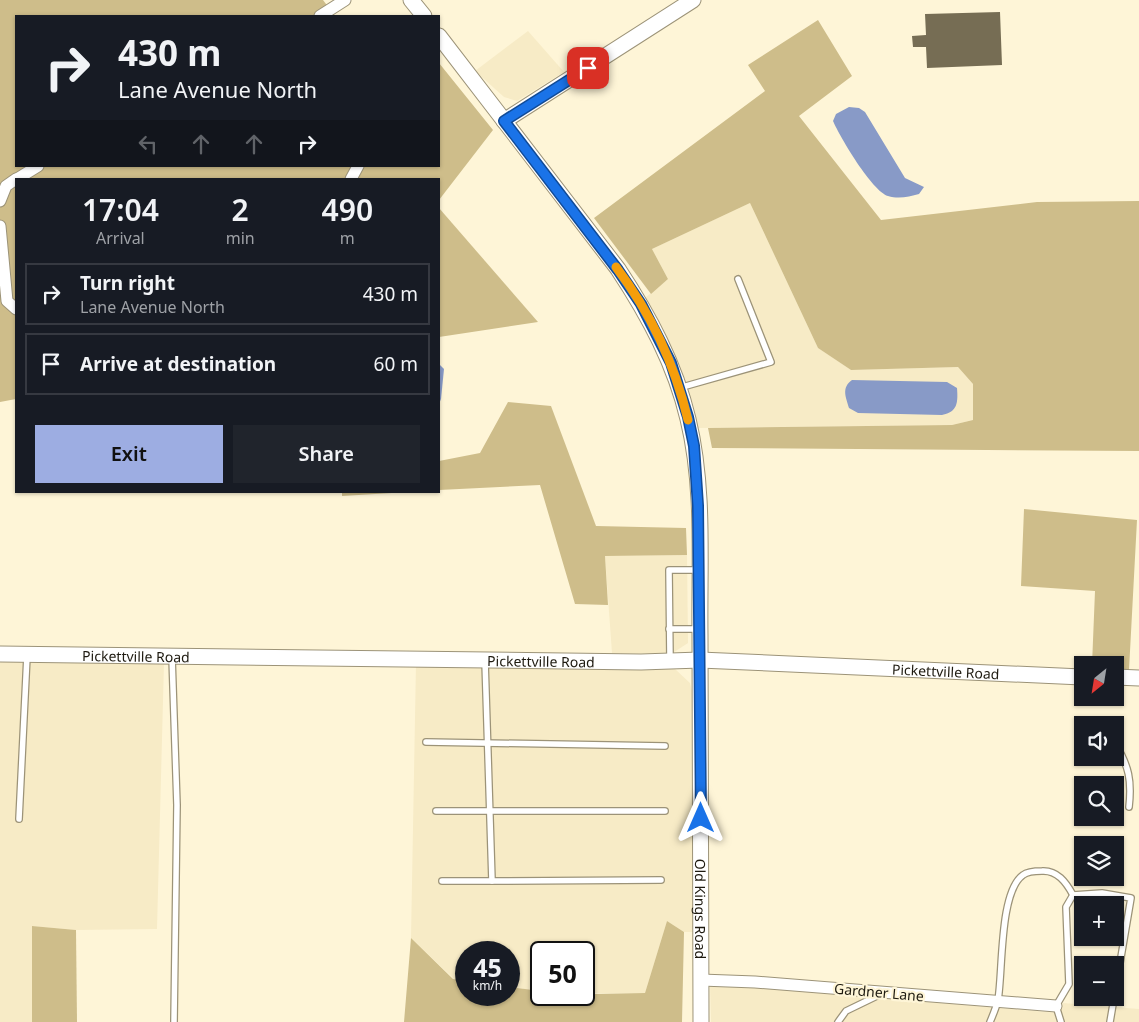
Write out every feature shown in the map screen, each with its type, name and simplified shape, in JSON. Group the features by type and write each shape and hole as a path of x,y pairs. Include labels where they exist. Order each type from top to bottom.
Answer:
{"main road":[{"path":"411,0 423,15"},
{"path":"504,121 689,1"},
{"name":"Old Kings Road","path":"440,37 636,297 660,339 679,388 694,446 698,492 700,570 701,1022"},
{"name":"Pickettville Road","path":"0,654 700,660 1074,677"},
{"path":"1124,677 1139,678"}],"street":[{"path":"322,15 345,0"},
{"path":"19,178 36,167"},
{"path":"0,201 6,186 15,180"},
{"path":"0,226 7,301 15,308"},
{"name":"Gardner Lane","path":"701,980 1056,1006"}],"lane":[{"path":"679,388 771,362 738,279"},
{"path":"670,661 669,570 700,570"},
{"path":"669,629 700,629"},
{"path":"19,819 27,654"},
{"path":"172,655 177,805 174,1022"},
{"path":"484,659 492,881"},
{"path":"426,742 665,746"},
{"path":"1124,758 1131,788 1129,807"},
{"path":"436,811 665,810"},
{"path":"990,1022 997,1002 1000,951 1006,914 1017,882 1023,875 1034,871 1047,871 1059,876 1067,884 1073,895"},
{"path":"442,881 661,880"},
{"path":"1073,895 1102,893 1131,898 1110,1022"},
{"path":"1061,1022 1056,1006 1069,984 1066,907 1073,895"},
{"path":"838,1022 846,1011 883,993"}],"shaded area":[{"path":"0,0 323,0 334,15 15,15 15,167 440,167 440,64 493,130 440,199 440,178 15,178 15,399 0,402"},
{"path":"818,20 852,76 799,116 881,220 1037,202 1139,201 1139,451 712,448 708,428 952,425 973,420 973,384 958,367 851,370 818,348 750,203 652,249 668,279 651,294 594,218 765,91 748,65"},
{"path":"528,31 564,72 517,101 504,97 475,71"},
{"path":"750,203 818,348 851,370 958,367 973,384 973,420 952,425 697,428 682,374 667,338 645,298 668,279 652,249"},
{"path":"440,209 538,322 440,337"},
{"path":"508,402 551,406 596,526 686,528 687,555 605,556 608,605 575,604 540,485 440,490 440,461 480,453"},
{"path":"342,493 392,493 342,496"},
{"path":"1024,509 1137,520 1129,670 1124,670 1124,656 1092,656 1095,591 1021,586"},
{"path":"687,555 688,643 671,654 612,653 605,556"},
{"path":"0,660 164,663 157,929 76,930 32,926 32,1022 0,1022"},
{"path":"416,663 664,667 675,669 690,683 693,695 695,932 684,932 667,921 645,993 595,993 595,941 530,941 530,990 520,988 520,941 455,941 455,979 411,938"},
{"path":"667,921 684,932 682,1022 404,1022 411,938 455,979 455,1006 520,1006 520,988 530,990 530,1006 595,1006 595,994 645,993"},
{"path":"32,926 76,930 77,1022 32,1022"},
{"path":"710,984 1059,1013 1063,1003 1074,1004 1074,1006 1139,1009 1139,1022 711,1022"}],"water":[{"path":"849,107 859,108 865,112 905,178 924,187 919,194 904,197 888,196 881,192 865,174 842,139 833,121 836,114"},
{"path":"440,365 444,369 440,402"},
{"path":"852,380 947,382 957,388 957,402 954,409 942,415 858,413 849,408 846,396 846,386"}],"building":[{"path":"1000,12 1002,65 927,68 926,47 913,47 912,36 926,35 925,14"}],"slow traffic":[{"path":"616,267 641,304 660,339 671,363 688,420"}],"route":[{"path":"588,68 504,121 618,270 641,304 671,363 688,417 694,446 698,492 701,818"}]}
